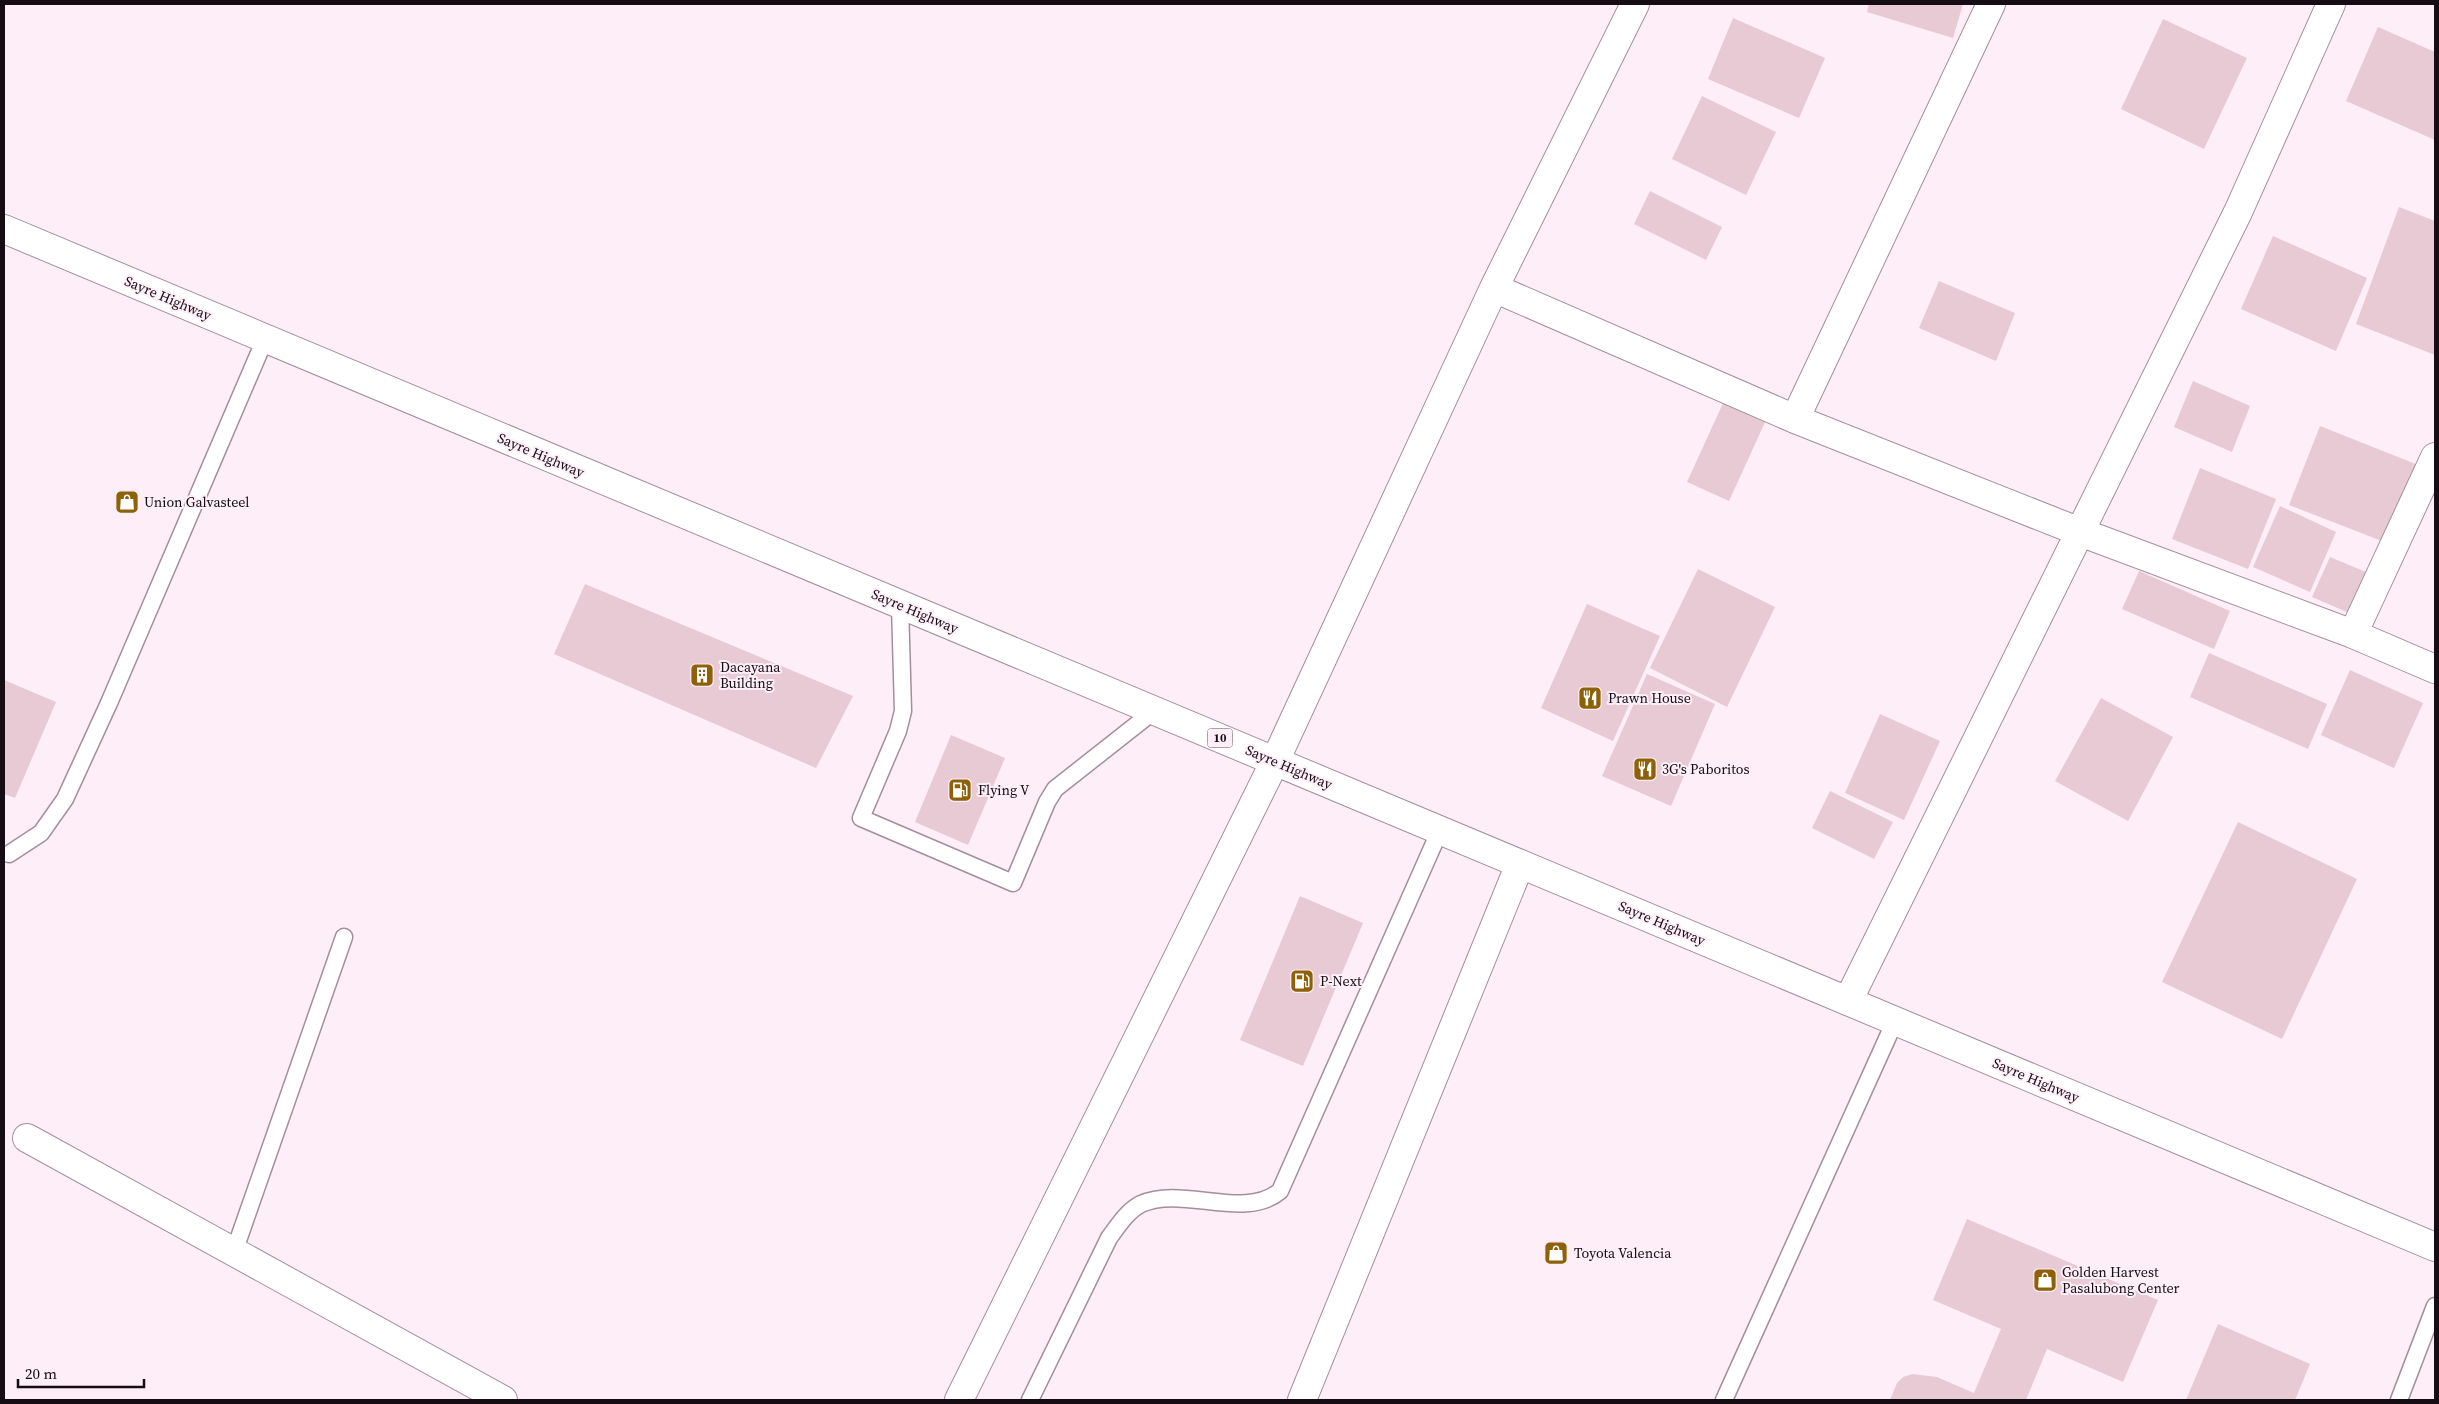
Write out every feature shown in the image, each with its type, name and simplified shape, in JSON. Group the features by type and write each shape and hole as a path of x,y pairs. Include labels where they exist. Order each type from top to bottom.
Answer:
{"main road":[{"path":"959,1400 1275,761 1494,288 1634,4"},
{"path":"1795,419 1991,4"},
{"path":"1848,1001 2238,212 2331,4"},
{"name":"Sayre Highway","path":"4,229 2435,1247"},
{"path":"1494,288 1795,419 2080,532 2353,634 2435,669"},
{"path":"2353,634 2435,457"},
{"path":"1302,1400 1520,864"},
{"path":"27,1138 503,1400"}],"lane":[{"path":"8,854 41,833 64,800 109,703 265,339"},
{"path":"900,605 903,711 898,731 861,818 1013,882 1050,794 1154,711"},
{"path":"1030,1400 1109,1238 1123,1218 1140,1204 1159,1199 1253,1203 1270,1200 1280,1191 1440,830"},
{"path":"234,1252 344,936"},
{"path":"1724,1400 1895,1021"},
{"path":"2399,1400 2435,1306"}],"building":[{"path":"1869,4 1963,4 1953,38 1867,12"},
{"path":"1733,18 1825,58 1799,118 1708,79"},
{"path":"2163,19 2247,58 2204,149 2121,109"},
{"path":"2378,27 2435,52 2435,140 2346,101"},
{"path":"1702,96 1776,132 1746,195 1672,159"},
{"path":"1650,191 1722,227 1706,260 1634,224"},
{"path":"2399,207 2435,221 2435,355 2356,324"},
{"path":"2273,236 2367,278 2336,351 2241,309"},
{"path":"1939,281 2015,313 1996,361 1919,328"},
{"path":"2193,381 2250,406 2232,452 2174,427"},
{"path":"1724,401 1766,420 1729,501 1687,482"},
{"path":"2320,426 2418,465 2387,543 2289,505"},
{"path":"2200,468 2276,499 2248,569 2172,539"},
{"path":"2280,506 2336,532 2310,592 2253,567"},
{"path":"2330,557 2366,572 2349,613 2312,597"},
{"path":"1698,569 1775,607 1727,707 1650,668"},
{"path":"2139,571 2230,611 2214,649 2122,609"},
{"name":"Dacayana Building","path":"585,584 853,696 816,768 554,654"},
{"path":"1587,604 1660,636 1613,741 1541,708"},
{"path":"2209,653 2327,704 2308,749 2190,697"},
{"path":"2350,670 2423,703 2394,768 2321,735"},
{"path":"1647,674 1715,704 1671,806 1602,776"},
{"path":"4,680 56,702 15,798 4,794"},
{"path":"2101,698 2173,737 2128,821 2055,781"},
{"path":"1880,714 1940,741 1904,820 1845,793"},
{"name":"Flying V","path":"951,735 1005,758 968,845 915,822"},
{"path":"1830,791 1893,822 1874,859 1812,828"},
{"path":"2238,822 2357,879 2282,1039 2162,982"},
{"name":"P-Next","path":"1300,896 1363,923 1303,1066 1240,1040"},
{"path":"1967,1219 2158,1300 2123,1382 2047,1349 2026,1400 1890,1400 1897,1383 1903,1377 1912,1374 1937,1377 1974,1393 2001,1329 1933,1300"},
{"path":"2218,1324 2310,1364 2295,1400 2186,1400"}],"place":[{"name":"Union Galvasteel","path":"127,502"},
{"name":"Dacayana Building","path":"702,675"},
{"name":"Prawn House","path":"1590,698"},
{"name":"3G's Paboritos","path":"1645,769"},
{"name":"Flying V","path":"960,790"},
{"name":"P-Next","path":"1302,981"},
{"name":"Toyota Valencia","path":"1556,1253"},
{"name":"Golden Harvest Pasalubong Center","path":"2045,1280"}]}
